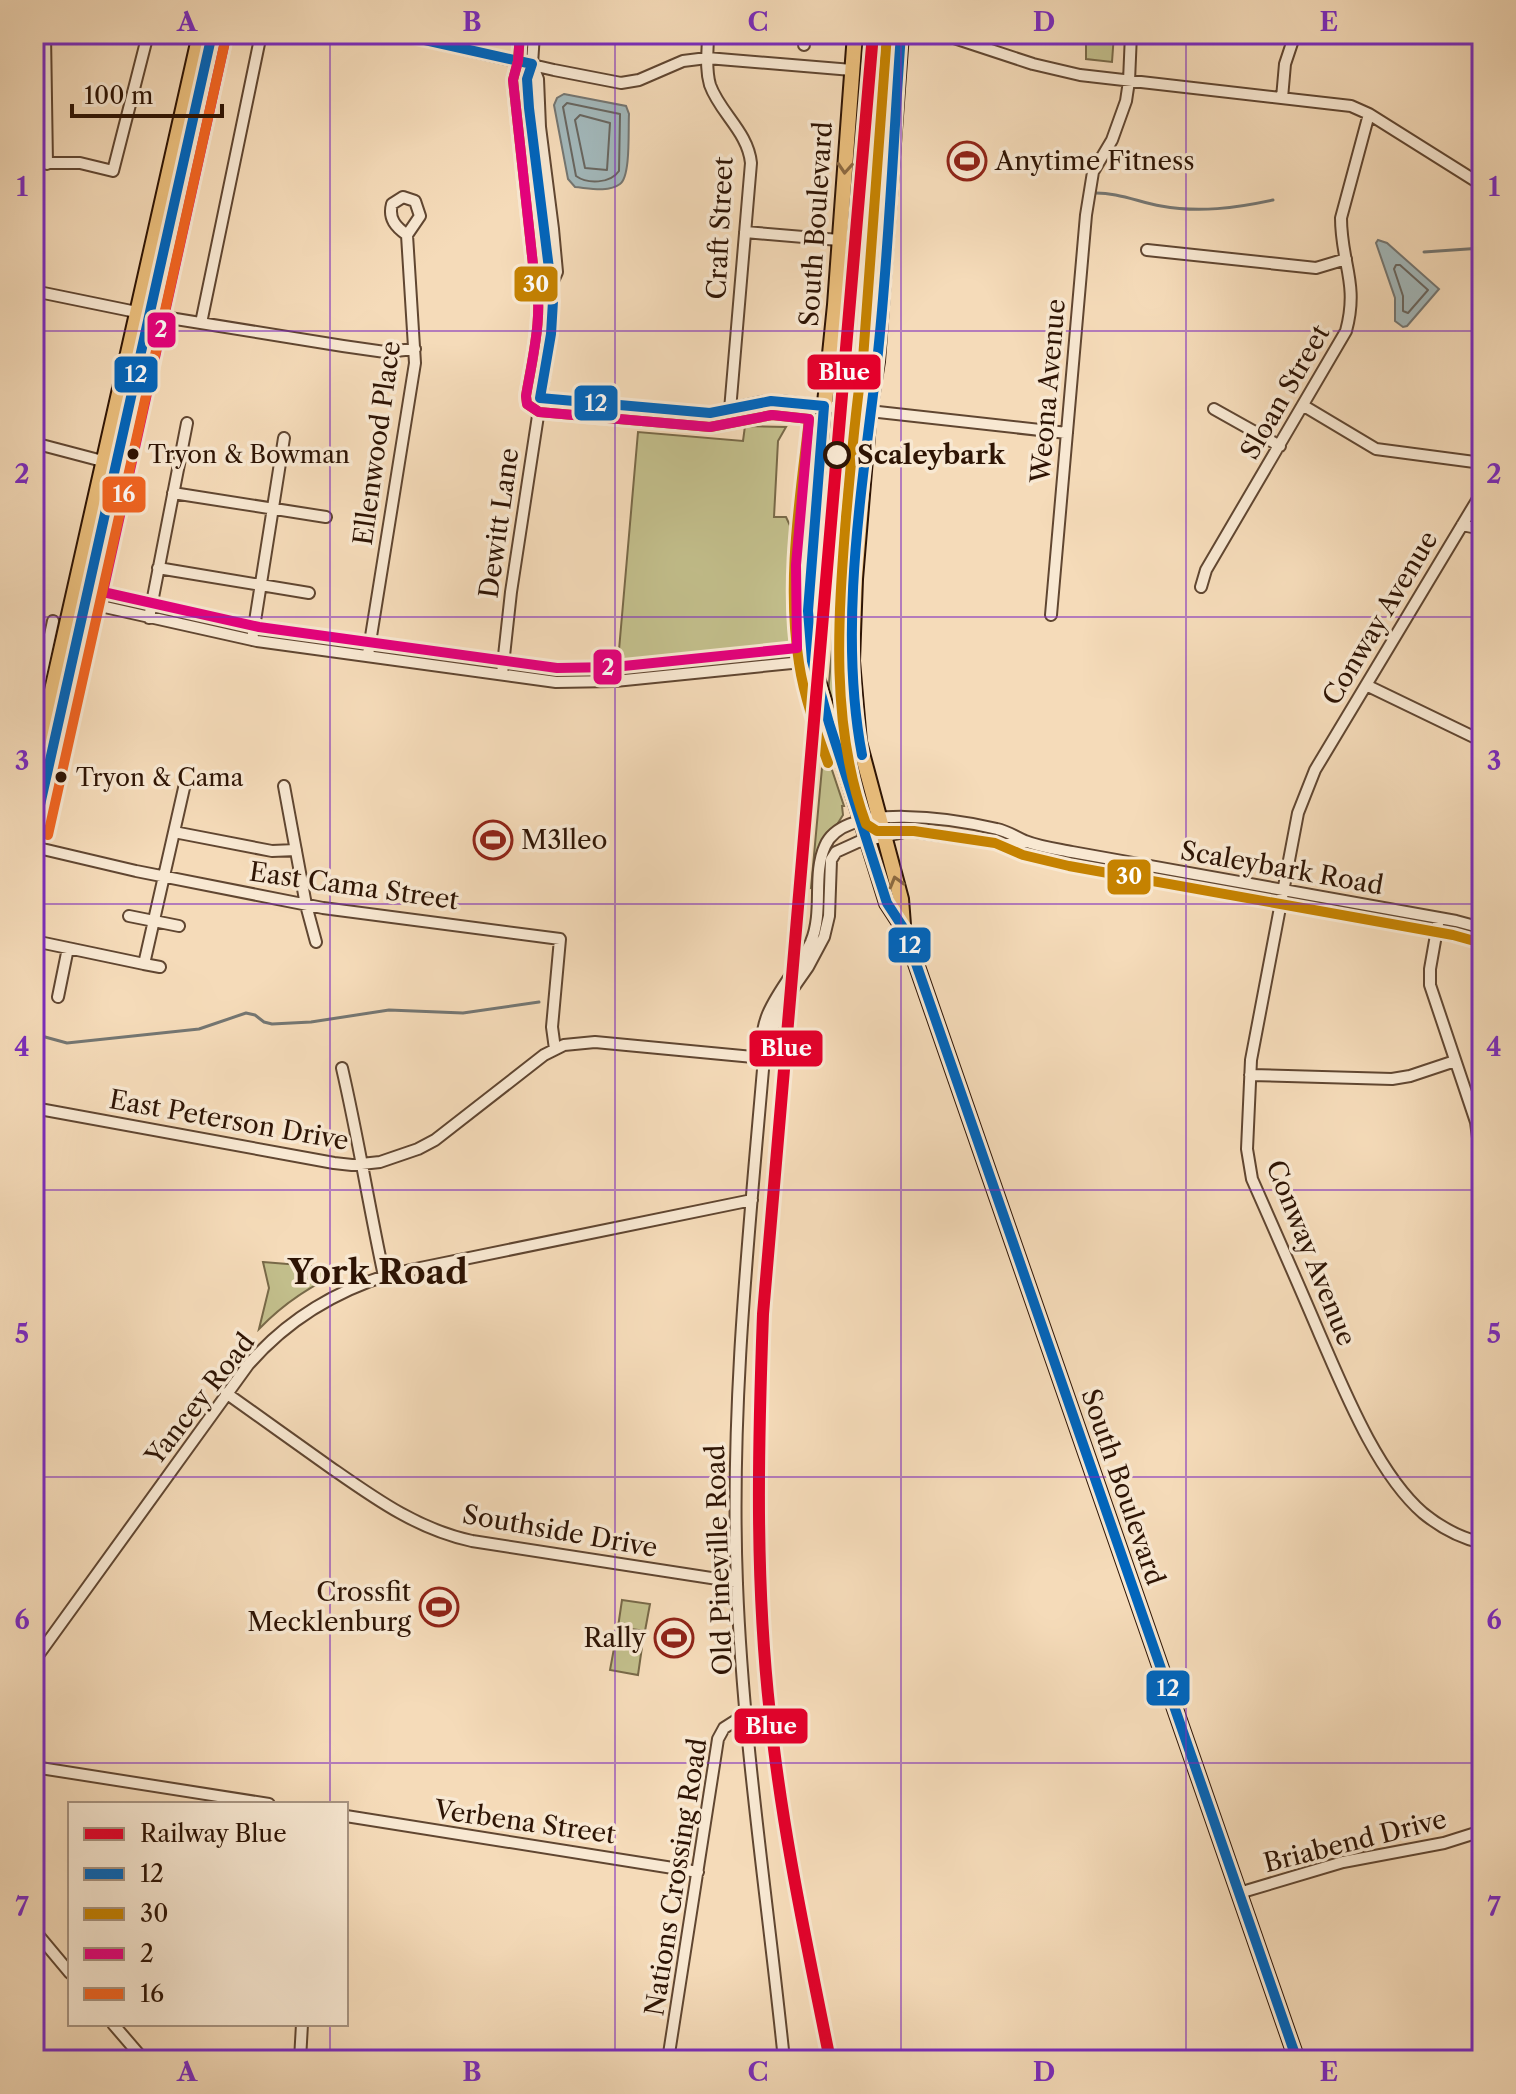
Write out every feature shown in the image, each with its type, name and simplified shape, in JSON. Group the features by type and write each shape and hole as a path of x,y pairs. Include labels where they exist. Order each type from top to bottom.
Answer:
{"main road":[{"path":"144,314 200,34"},
{"path":"34,832 36,809 109,463 212,34"},
{"name":"South Boulevard","path":"855,34 808,611 812,661 887,903 904,929"},
{"name":"South Boulevard","path":"901,34 878,348 869,411 855,579 852,661 859,742 901,899 904,929 1297,2060"},
{"path":"34,770 79,601"}],"street":[{"path":"45,34 47,164"},
{"path":"34,163 80,163 113,171 148,34"},
{"path":"201,323 261,34"},
{"path":"398,34 612,82 629,83 683,61 707,58 852,70"},
{"name":"Dewitt Lane","path":"502,674 511,592 549,344 552,283 557,272 540,127 538,79 532,64 534,34"},
{"name":"Craft Street","path":"708,34 710,84 746,143 750,155 730,410"},
{"path":"942,34 1048,69 1129,81 1344,104 1369,114 1482,185"},
{"path":"1129,81 1131,34"},
{"path":"1282,98 1285,64 1295,34"},
{"name":"Weona Avenue","path":"1051,615 1078,293 1093,172 1122,116 1129,81"},
{"name":"Sloan Street","path":"1201,587 1206,570 1346,331 1353,288 1341,235 1343,204 1369,114"},
{"path":"745,232 839,240"},
{"name":"Ellenwood Place","path":"368,655 410,403 415,349 407,235"},
{"path":"1147,250 1316,268 1346,259"},
{"path":"34,291 144,314 385,352 415,349"},
{"path":"540,398 710,413 771,401 1067,433"},
{"path":"1304,406 1376,449 1482,463"},
{"path":"1214,409 1280,446"},
{"path":"149,618 187,423"},
{"path":"252,640 284,438"},
{"path":"34,443 109,463"},
{"name":"Conway Avenue","path":"1482,492 1305,791 1282,890 1250,1075 1247,1149 1252,1179 1360,1422 1390,1473 1422,1512 1453,1533 1482,1543"},
{"path":"173,493 326,517"},
{"path":"1462,525 1482,529"},
{"path":"158,568 309,593"},
{"path":"79,601 252,640 556,682 592,683 812,661"},
{"path":"34,708 53,621"},
{"path":"1366,685 1482,741"},
{"path":"284,786 316,942"},
{"path":"144,964 184,788"},
{"name":"Scaleybark Road","path":"861,820 915,817 999,829 1027,842 1482,928"},
{"name":"Old Pineville Road","path":"764,1058 760,1043 766,1020 815,931 824,848 830,836 861,820"},
{"name":"Scaleybark Road","path":"867,839 909,831 1003,844 1027,842"},
{"path":"174,832 272,851 296,850"},
{"name":"Old Pineville Road","path":"784,2060 746,1714 737,1582 737,1425 752,1200 764,1058 780,1007 808,967 824,937 829,916 831,860 836,852 846,846 867,839"},
{"name":"East Cama Street","path":"34,847 306,905 560,939 552,1027 555,1049"},
{"path":"129,916 179,926"},
{"path":"1439,918 1430,985 1476,1122 1481,1162"},
{"path":"44,943 160,967"},
{"path":"58,997 68,948"},
{"name":"East Peterson Drive","path":"34,1108 306,1159 360,1165 400,1156 435,1140 555,1049 580,1042 764,1058"},
{"path":"1250,1075 1392,1079 1455,1061"},
{"path":"342,1068 359,1140 360,1165 384,1276"},
{"name":"Yancey Road","path":"34,1661 226,1393 257,1355 290,1325 339,1294 384,1276 752,1200"},
{"name":"Southside Drive","path":"226,1393 381,1504 418,1524 445,1534 472,1541 737,1582"},
{"name":"Nations Crossing Road","path":"668,2060 720,1733 746,1714"},
{"path":"34,1767 256,1802"},
{"name":"Verbena Street","path":"348,1816 698,1872"},
{"name":"Briabend Drive","path":"1239,1893 1343,1862 1444,1843 1482,1831"},
{"path":"34,1930 68,1971"},
{"path":"115,2026 144,2060"},
{"path":"300,2060 302,2026"}],"shaded area":[{"path":"861,34 865,34 869,70 866,98 855,132 860,157 854,221 846,241 850,262 839,394 844,234"},
{"path":"885,34 894,34 891,122 871,352 866,358 859,340 866,268 878,245 877,233 869,220 874,164 884,148 886,137 879,111"},
{"path":"1086,34 1114,34 1112,62 1086,59"},
{"path":"745,426 786,427 778,441 774,517 786,517 793,532 790,572 797,651 620,669 619,650 638,432 743,441"},
{"path":"841,549 848,552 846,678 856,762 852,762 828,694"},
{"path":"824,746 844,806 838,823 840,826 832,831 815,887 811,888"},
{"path":"263,1262 349,1269 301,1294 259,1329 269,1288"},
{"path":"622,1600 650,1604 645,1631 618,1627"},
{"path":"615,1643 642,1647 638,1675 610,1670"}],"water":[{"path":"564,94 626,106 629,114 626,172 624,179 615,187 575,187 568,179 554,105 557,98"},
{"path":"1378,240 1387,243 1439,289 1407,326 1403,327 1395,321 1395,298 1376,243"}],"waterway":[{"path":"1093,193 1189,209 1231,207 1273,200"},
{"path":"1424,252 1482,248"},
{"path":"34,1034 67,1043 199,1029 246,1013 272,1024 311,1022 389,1010 463,1013 539,1002"}],"rail line":[{"name":"Blue","path":"830,2060 788,1844 770,1714 760,1564 760,1414 763,1314 873,34"}],"transit line":[{"name":"12","path":"34,832 212,34"},
{"name":"12","path":"398,34 532,64"},
{"name":"30","path":"520,34 513,80 538,303 527,404 539,412 710,427 772,415 809,419 794,571 795,633 804,688 828,763"},
{"name":"2","path":"226,37 103,592 259,627 557,668 614,667 797,648 796,565 809,419 772,415 710,427 539,412 527,404 538,303 513,80 520,34"},
{"name":"30","path":"887,34 839,633 847,749 854,787 866,824 877,831 914,831 995,843 1023,855 1069,866 1478,942"},
{"name":"12","path":"862,755 855,707 852,608 859,509 881,321 901,34"},
{"name":"16","path":"48,835 226,37"},
{"name":"12","path":"532,64 527,79 529,108 553,301 551,334 540,398 710,413 771,401 824,406 808,611 812,661 829,723 887,903 904,929 1297,2060"}],"place":[{"name":"Anytime Fitness","path":"967,161"},
{"name":"Tryon & Bowman","path":"133,454"},
{"name":"Scaleybark","path":"837,455"},
{"name":"Tryon & Cama","path":"61,777"},
{"name":"M3lleo","path":"493,840"},
{"name":"Crossfit Mecklenburg","path":"439,1607"},
{"name":"Rally","path":"674,1638"}],"district":[{"name":"York Road","path":"378,1272"}]}
